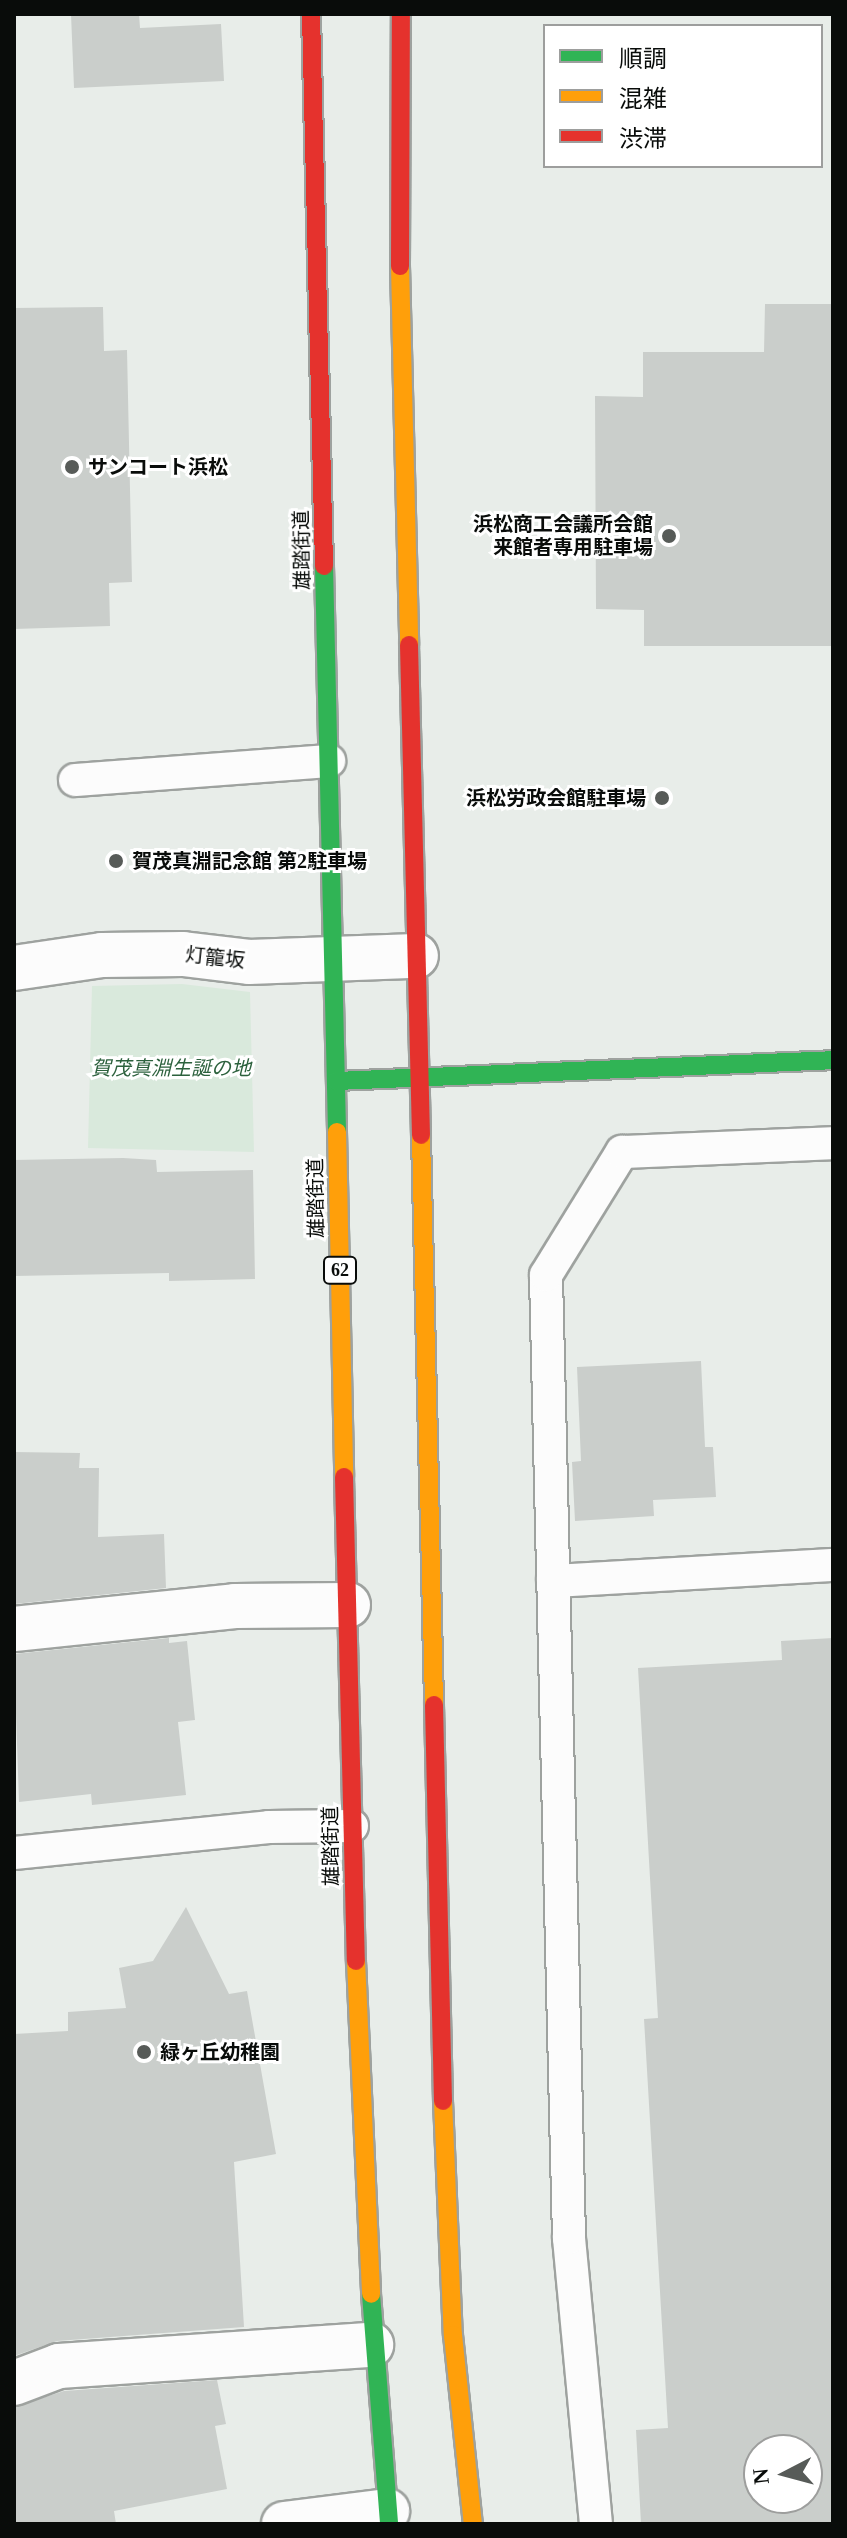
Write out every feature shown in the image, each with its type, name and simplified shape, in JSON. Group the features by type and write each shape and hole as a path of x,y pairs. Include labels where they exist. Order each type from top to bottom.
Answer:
{"main road":[{"name":"雄踏街道","path":"311,14 352,1826 371,2345 388,2517"},
{"path":"401,14 399,176 447,2244 473,2524"},
{"path":"336,1081 419,1080 833,1060"}],"street":[{"name":"灯籠坂","path":"14,968 102,955 333,959 416,956"},
{"path":"14,1629 235,1606 348,1605"},
{"path":"14,2383 59,2366 371,2345"},
{"path":"284,2524 388,2517"}],"lane":[{"path":"75,780 329,761"},
{"path":"596,2524 569,2238 546,1275 622,1152 833,1143"},
{"path":"553,1581 833,1565"},
{"path":"14,1853 269,1827 352,1826"}],"green space":[{"name":"賀茂真淵生誕の地","path":"182,984 250,992 254,1152 88,1148 92,986"}],"building":[{"path":"71,14 139,14 140,28 221,24 224,81 74,88"},
{"path":"765,304 833,304 833,646 644,646 644,610 596,609 595,396 643,397 643,352 764,352"},
{"name":"サンコート浜松","path":"103,307 104,351 127,350 132,582 109,583 110,626 14,629 14,308"},
{"path":"14,1160 156,1160 157,1172 253,1170 255,1279 169,1281 169,1273 14,1276"},
{"path":"701,1361 705,1447 713,1447 716,1497 653,1500 654,1516 575,1521 572,1462 581,1461 577,1367"},
{"path":"14,1452 80,1453 79,1468 99,1468 98,1537 164,1534 166,1588 14,1604"},
{"path":"169,1638 169,1643 187,1641 195,1720 178,1722 186,1795 92,1805 91,1794 19,1802 14,1654"},
{"path":"833,1638 833,2524 641,2524 636,2430 668,2428 644,2019 658,2018 638,1668 782,1660 781,1641"},
{"path":"186,1907 229,1994 247,1991 276,2154 234,2162 244,2327 57,2341 14,2356 14,2034 68,2031 68,2012 126,2008 119,1968 153,1961"},
{"path":"217,2380 226,2424 215,2426 227,2489 114,2511 116,2524 14,2524 14,2407 64,2391"}],"traffic: fast":[{"path":"324,566 337,1132"},
{"path":"336,1081 833,1060"},
{"path":"371,2294 389,2524"}],"traffic: slow":[{"path":"400,266 409,645"},
{"path":"337,1132 344,1477"},
{"path":"421,1135 434,1705"},
{"path":"356,1961 371,2294"},
{"path":"443,2101 453,2335 473,2524"}],"traffic: jam":[{"path":"311,14 324,566"},
{"path":"400,266 401,14"},
{"path":"409,645 421,1135"},
{"path":"344,1477 356,1961"},
{"path":"434,1705 443,2101"}],"place":[{"name":"サンコート浜松","path":"72,467"},
{"name":"浜松商工会議所会館 来館者専用駐車場","path":"669,536"},
{"name":"浜松労政会館駐車場","path":"662,798"},
{"name":"賀茂真淵記念館 第2駐車場","path":"116,861"},
{"name":"緑ヶ丘幼稚園","path":"144,2052"}]}
